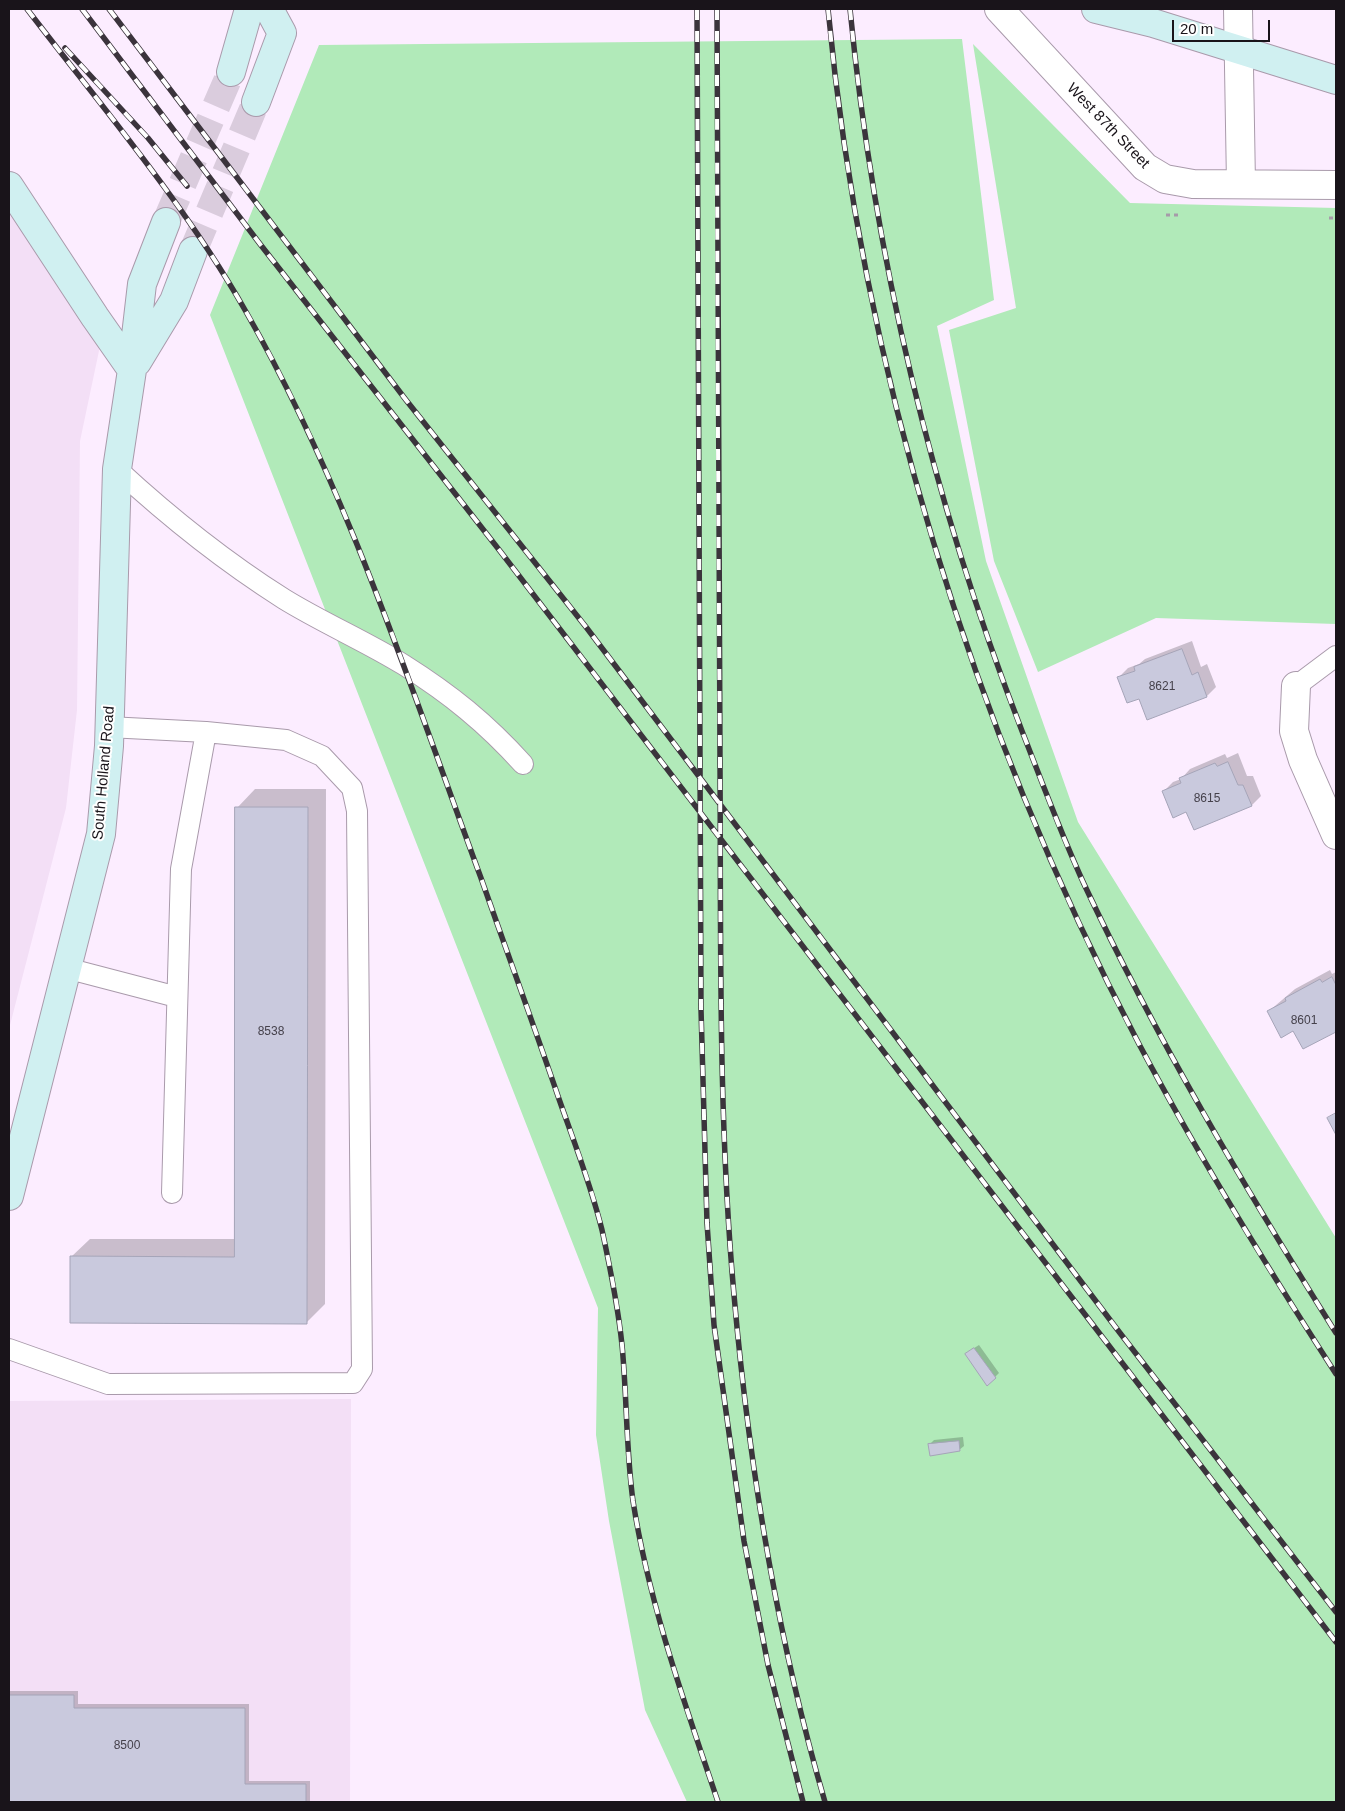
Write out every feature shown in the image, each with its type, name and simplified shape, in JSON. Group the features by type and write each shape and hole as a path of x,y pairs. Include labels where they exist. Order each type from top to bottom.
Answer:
{"main road":[{"path":"230,72 249,9"},
{"path":"256,102 282,33 269,9"},
{"path":"1096,9 1153,23 1336,80"},
{"path":"9,186 132,370"},
{"name":"South Holland Road","path":"9,1196 101,834 108,727 117,469 132,370 142,284 166,222"},
{"name":"South Holland Road","path":"132,370 174,302 193,251"}],"street":[{"name":"West 87th Street","path":"999,9 1145,168 1165,179 1193,184 1336,185"},
{"path":"1238,9 1241,184"},
{"path":"1296,686 1294,731 1303,760 1336,835"}],"lane":[{"path":"117,469 156,504 219,555 286,599 402,664 450,696 492,730 523,764"},
{"path":"1296,686 1336,656"},
{"path":"9,1349 108,1384 353,1383 362,1369 357,811 352,788 322,756 286,740 206,732 108,727"},
{"path":"172,1193 181,869 206,732"},
{"path":"66,968 177,997"}],"shaded area":[{"path":"9,210 100,346 80,441 77,710 66,808 9,1029"},
{"path":"351,1399 350,1802 9,1802 9,1401"}],"green space":[{"path":"962,39 994,300 937,326 986,561 1078,822 1336,1238 1336,1802 687,1802 645,1710 609,1521 596,1435 598,1308 210,315 319,45"},
{"path":"973,44 1130,203 1336,208 1336,624 1156,618 1038,672 994,561 949,330 1016,308"}],"building":[{"path":"1182,649 1192,675 1198,672 1207,697 1147,720 1139,699 1127,703 1117,677 1135,671 1134,667"},
{"path":"1228,762 1238,785 1243,785 1252,806 1194,830 1186,812 1173,818 1162,791 1181,783 1179,778 1215,763 1217,766"},
{"path":"235,807 308,807 307,1324 70,1323 70,1256 234,1257"},
{"path":"1332,977 1336,985 1336,1032 1303,1049 1293,1031 1281,1038 1267,1011 1286,1001 1285,998 1320,979 1322,982"},
{"path":"1336,1113 1336,1135 1327,1118"},
{"path":"974,1348 996,1378 987,1386 965,1354"},
{"path":"959,1441 960,1451 930,1456 928,1444"},
{"path":"9,1695 74,1695 74,1708 245,1708 245,1784 306,1784 306,1802 9,1802"}],"tunnel":[{"path":"166,222 231,72"},
{"path":"193,251 256,102"}],"railway":[{"path":"27,9 141,156 221,270 282,378 346,517 375,589 481,878 598,1213 611,1272 620,1330 631,1482 640,1539 658,1616 718,1802"},
{"path":"82,9 260,244 500,551 1336,1642"},
{"path":"109,9 406,400 586,627 1120,1333 1336,1612"},
{"path":"697,9 701,1009 707,1223 714,1325 744,1541 768,1665 803,1802"},
{"path":"717,9 721,961 725,1162 740,1359 757,1487 779,1615 808,1740 825,1802"},
{"path":"828,9 844,144 867,278 897,410 933,542 976,671 1024,798 1079,922 1139,1044 1185,1128 1234,1211 1336,1374"},
{"path":"850,9 874,193 891,285 911,376 934,466 961,555 1022,731 1084,884 1141,1000 1203,1113 1268,1224 1336,1333"},
{"path":"65,48 148,138 187,186"}]}
